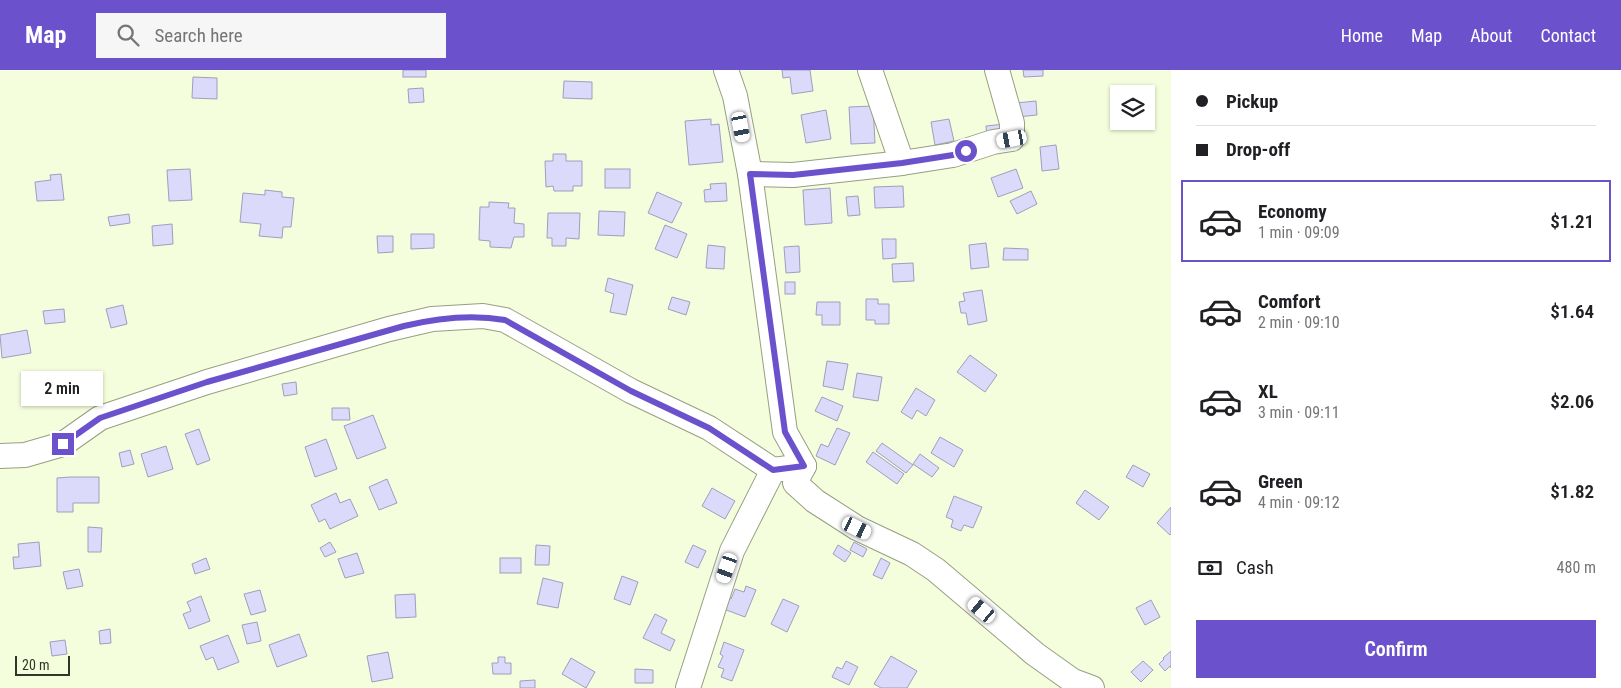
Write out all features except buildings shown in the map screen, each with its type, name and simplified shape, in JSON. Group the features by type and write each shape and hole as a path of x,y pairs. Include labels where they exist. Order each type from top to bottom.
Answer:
{"street":[{"path":"726,70 735,96 750,174 785,432 804,466"},
{"path":"735,96 744,70"},
{"path":"870,70 902,163"},
{"path":"750,174 793,175 902,163 953,155 993,142 1012,139 1012,123 997,70"},
{"path":"0,456 26,455 63,444 100,418 243,371 432,319 483,316 505,320 631,391 709,428 773,470 804,466"},
{"path":"804,466 795,483 815,501 857,528 912,554 936,570 1035,654 1073,680 1092,688"},
{"path":"688,688 732,551 773,470"}],"route":[{"path":"63,444 100,418 207,382 389,329 432,319 483,316 505,320 631,391 709,428 773,470 804,466 785,432 750,174 793,175 902,163 953,155 966,151"}]}
